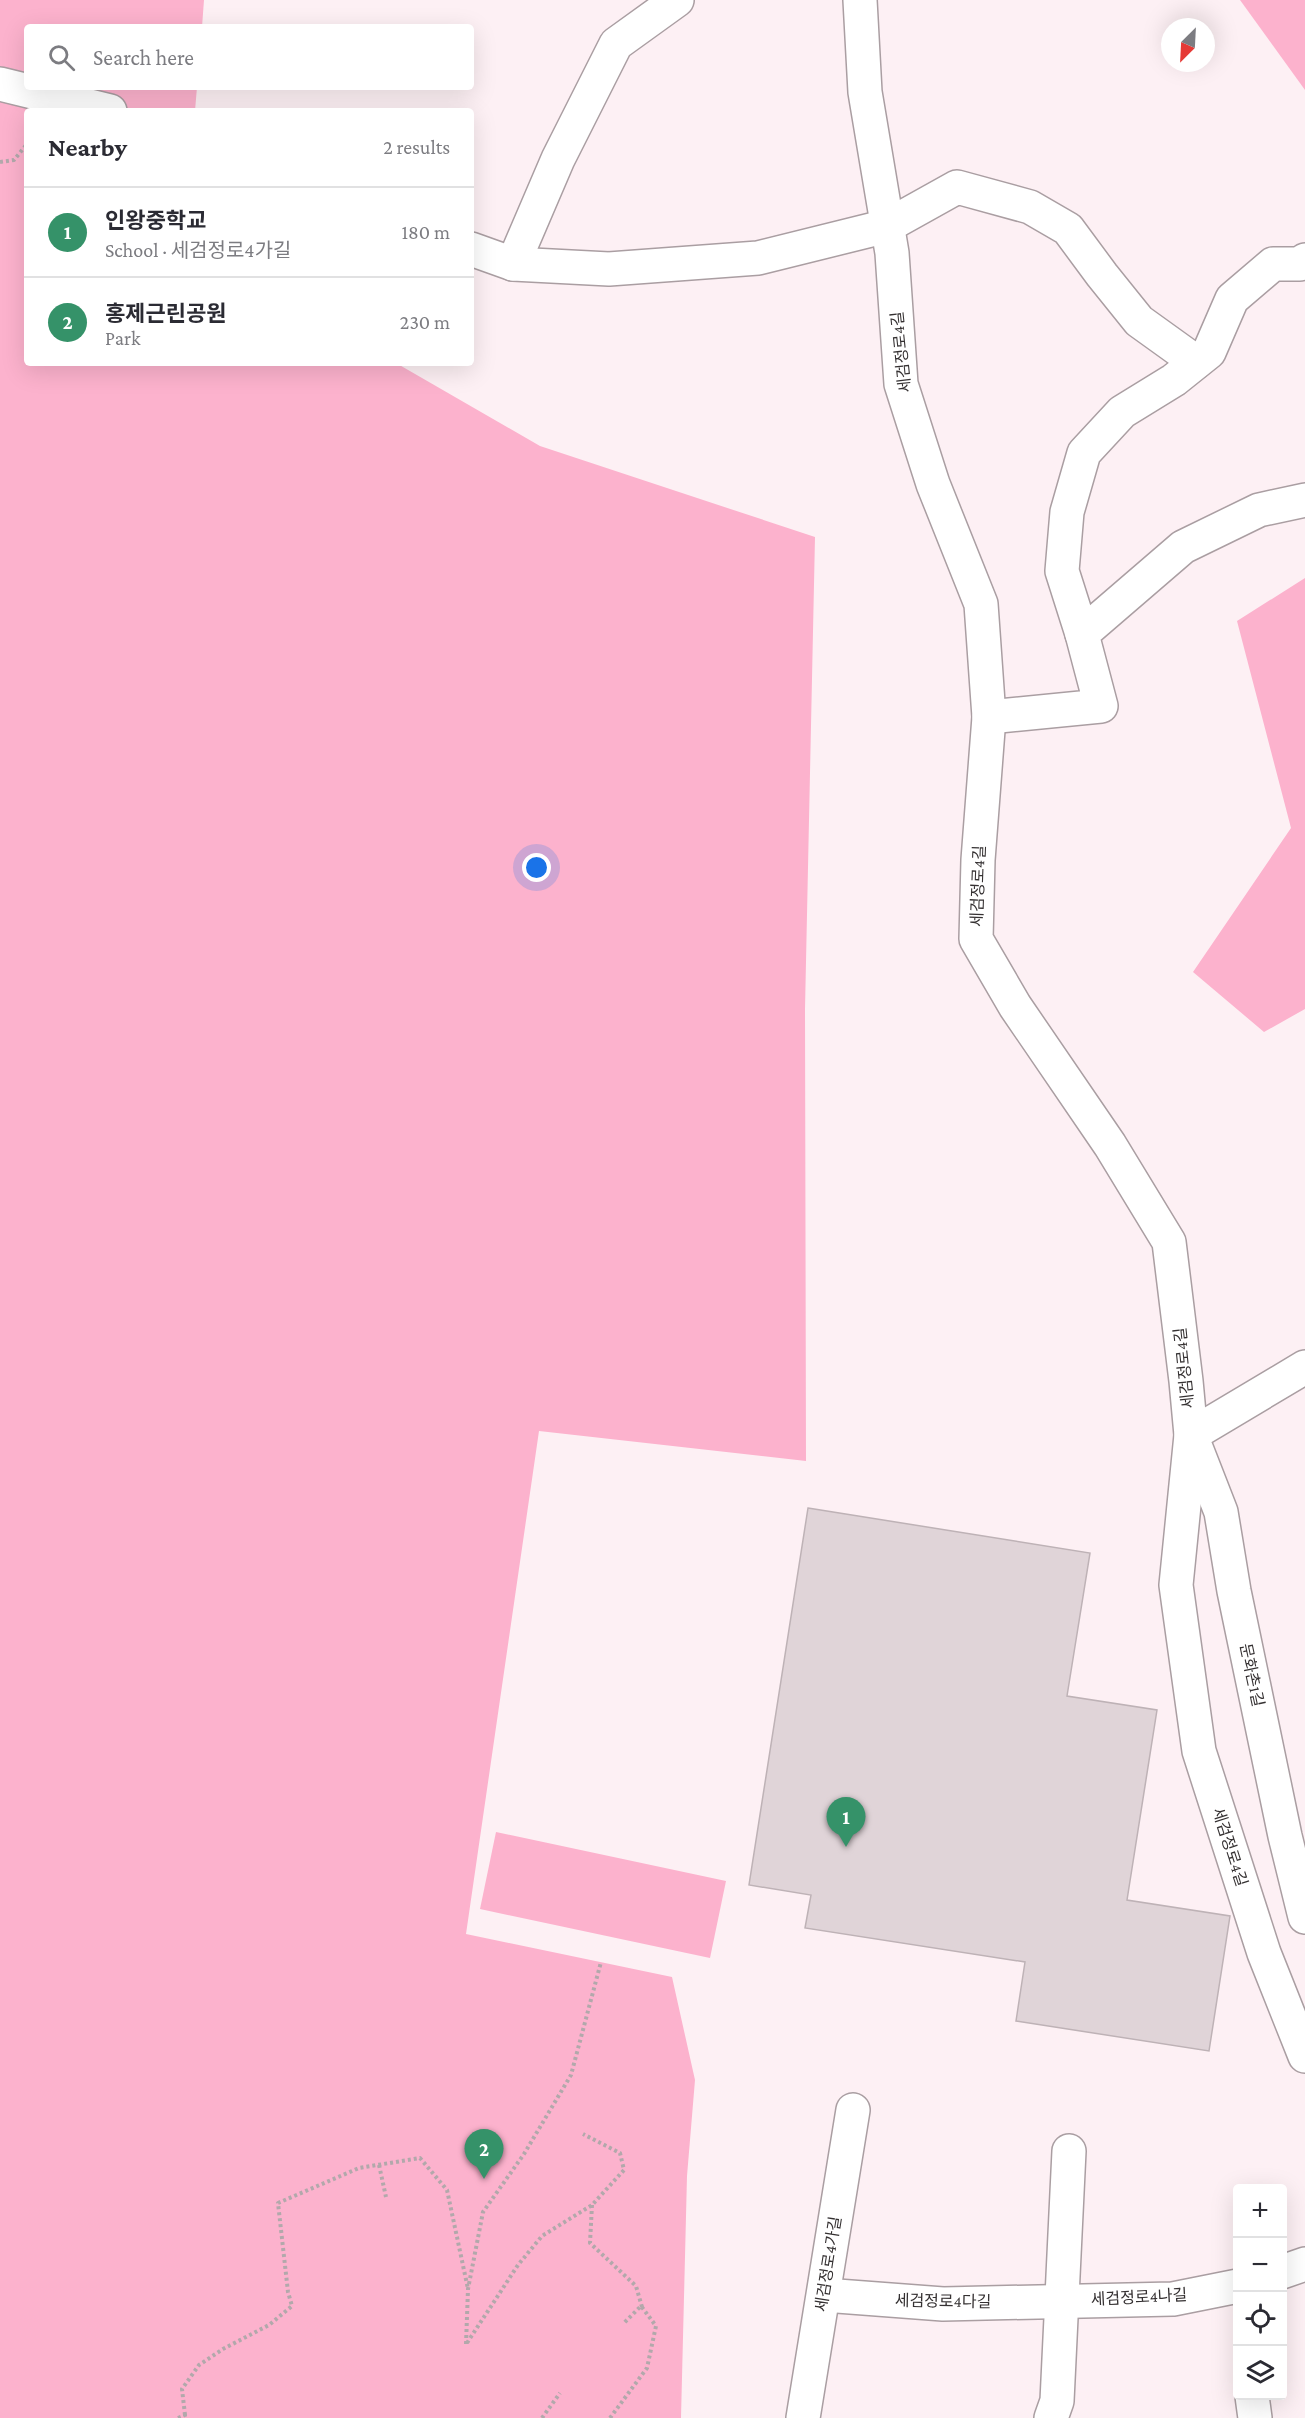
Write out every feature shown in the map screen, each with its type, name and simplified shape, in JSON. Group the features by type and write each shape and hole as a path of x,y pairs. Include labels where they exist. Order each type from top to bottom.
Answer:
{"street":[{"path":"513,264 558,159 616,44 677,0"},
{"name":"세검정로4길","path":"860,0 865,92 892,254 901,384 933,484 981,604 989,717 978,860 976,939 1015,1006 1110,1145 1169,1242 1191,1435 1176,1585 1199,1751 1264,1953 1305,2056"},
{"path":"0,84 24,90"},
{"path":"24,90 98,108"},
{"path":"474,250 513,264 609,269 758,258 887,226 957,187 1030,207 1068,228 1139,321 1196,362"},
{"path":"989,717 1101,706 1062,571 1067,512 1084,453 1122,412 1174,380 1209,352 1232,298 1273,264 1300,264 1305,260"},
{"path":"1082,634 1184,547 1259,510 1305,500"},
{"path":"1191,1435 1305,1367"},
{"name":"문화촌1길","path":"1191,1435 1221,1512 1234,1591 1285,1836 1305,1917"},
{"name":"세검정로4가길","path":"803,2418 853,2109"},
{"path":"1052,2418 1057,2401 1069,2151"},
{"path":"1287,2270 1305,2264"},
{"name":"세검정로4나길","path":"1062,2300 1173,2299 1233,2293"},
{"name":"세검정로4다길","path":"824,2295 943,2304 1062,2300"},
{"path":"1253,2400 1255,2418"}],"path":[{"path":"0,162 14,160 24,148"},
{"path":"583,2134 620,2153 624,2170 592,2205 542,2236 518,2265 466,2344 468,2289 483,2212 524,2154 571,2075 601,1962"},
{"path":"178,2418 185,2417 182,2389 199,2365 223,2349 269,2325 292,2306 288,2292 278,2203 359,2168 420,2158 447,2190 468,2289"},
{"path":"379,2165 386,2197"},
{"path":"592,2205 590,2243 636,2286 642,2308 656,2326 647,2368 610,2418"},
{"path":"624,2323 641,2306 642,2308"},
{"path":"542,2418 560,2393"}],"shaded area":[{"path":"0,0 204,0 202,24 24,24 24,90 197,90 195,108 24,108 24,366 401,366 540,446 815,537 805,1009 806,1461 539,1431 466,1934 672,1977 695,2080 687,2176 681,2418 0,2418"},
{"path":"1240,0 1305,0 1305,90"},
{"path":"1305,578 1305,1009 1264,1032 1193,972 1291,828 1237,621"},
{"path":"496,1832 726,1881 710,1958 480,1909"}],"building":[{"path":"808,1508 1090,1553 1067,1696 1157,1710 1127,1900 1230,1916 1209,2051 1016,2021 1025,1962 805,1928 811,1895 749,1885"}],"place":[{"name":"인왕중학교","path":"846,1847"},
{"name":"홍제근린공원","path":"484,2179"}]}
